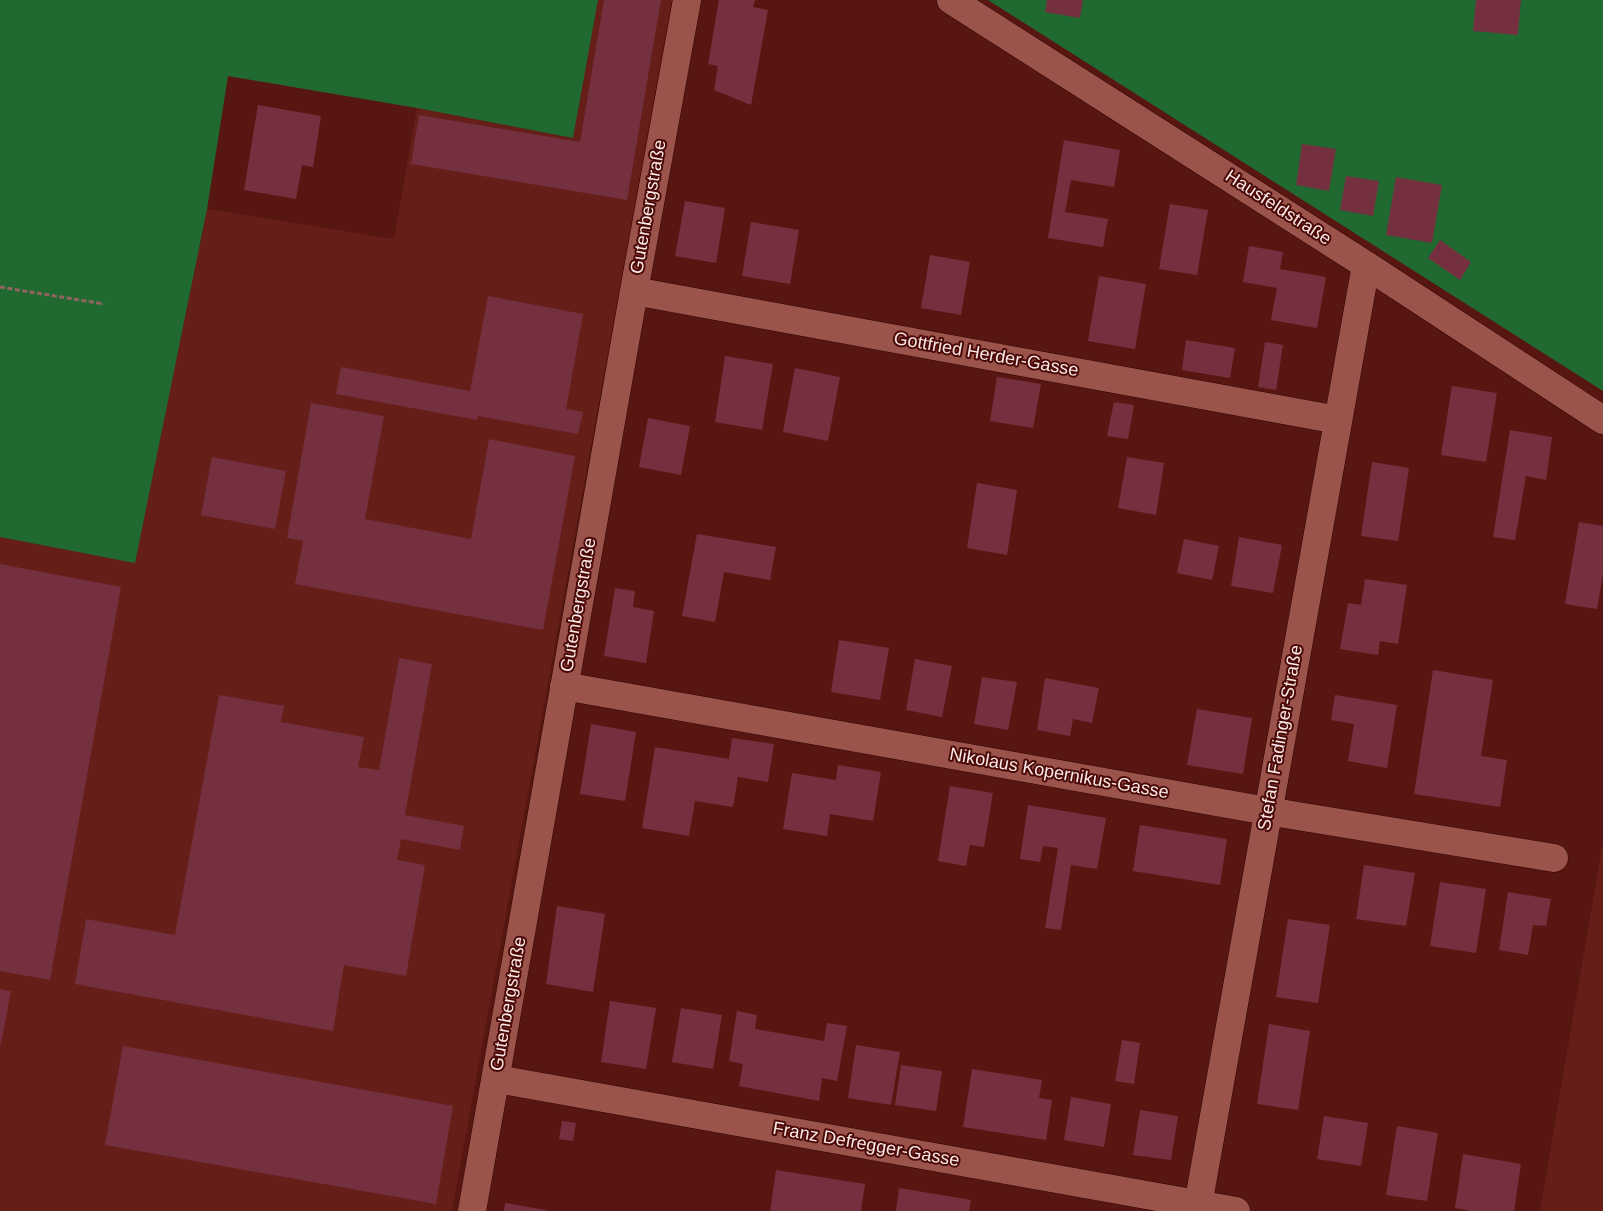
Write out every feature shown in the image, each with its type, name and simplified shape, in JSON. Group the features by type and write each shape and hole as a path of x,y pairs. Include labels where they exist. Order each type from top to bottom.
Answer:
{"street":[{"name":"Gutenbergstraße","path":"472,1211 687,0"},
{"name":"Hausfeldstraße","path":"951,0 979,8 1603,420"},
{"name":"Stefan Fadinger-Straße","path":"1197,1208 1366,265"},
{"name":"Gottfried Herder-Gasse","path":"634,291 1338,420"},
{"name":"Nikolaus Kopernikus-Gasse","path":"564,686 1268,810 1554,858"},
{"name":"Franz Defregger-Gasse","path":"496,1079 1197,1208 1236,1211"}],"path":[{"path":"0,287 104,304"}],"shaded area":[{"path":"598,0 672,0 452,1211 0,1211 0,537 135,562 207,209 394,239 417,108 573,138"},
{"path":"1603,841 1603,1211 1540,1211"}],"green space":[{"path":"0,0 598,0 573,138 417,108 228,76 207,209 135,563 0,537"},
{"path":"988,0 1603,0 1603,391"}],"building":[{"path":"604,0 661,0 627,200 411,164 419,115 580,142"},
{"path":"719,0 755,0 753,7 768,10 751,105 714,90 718,66 708,64"},
{"path":"1047,0 1083,0 1080,18 1045,12"},
{"path":"1476,0 1521,0 1518,35 1473,31"},
{"path":"258,105 321,116 313,167 302,165 296,199 244,190"},
{"path":"1064,140 1120,150 1114,187 1071,180 1065,212 1108,219 1103,247 1048,238"},
{"path":"1302,144 1336,149 1329,191 1296,185"},
{"path":"1346,176 1379,181 1373,216 1340,210"},
{"path":"1396,177 1442,185 1432,243 1386,235"},
{"path":"685,201 725,208 716,263 675,256"},
{"path":"1170,204 1208,210 1197,275 1159,269"},
{"path":"751,222 799,230 790,284 742,276"},
{"path":"1440,240 1471,262 1460,280 1428,258"},
{"path":"1249,246 1283,252 1280,269 1326,277 1317,328 1271,320 1277,288 1243,282"},
{"path":"930,255 970,262 961,315 921,308"},
{"path":"1099,276 1146,284 1135,349 1088,341"},
{"path":"488,296 583,314 566,409 583,412 578,434 478,416 477,420 336,394 341,367 470,391"},
{"path":"1186,340 1235,348 1230,378 1182,370"},
{"path":"1265,342 1283,345 1276,390 1258,387"},
{"path":"725,356 773,364 762,430 715,422"},
{"path":"795,368 840,377 828,441 783,432"},
{"path":"997,377 1041,384 1033,428 990,421"},
{"path":"1452,386 1497,393 1486,462 1441,455"},
{"path":"1114,402 1134,405 1128,439 1107,436"},
{"path":"311,403 384,416 365,519 471,539 489,439 575,456 543,630 295,584 303,541 287,538"},
{"path":"648,418 690,426 681,475 639,467"},
{"path":"1510,430 1552,437 1546,480 1526,476 1515,540 1493,537"},
{"path":"212,457 286,471 275,529 201,515"},
{"path":"1127,457 1164,463 1156,515 1118,508"},
{"path":"1372,462 1409,468 1398,541 1361,536"},
{"path":"977,483 1017,490 1007,555 967,548"},
{"path":"1579,522 1603,526 1603,574 1597,609 1565,604"},
{"path":"697,534 776,547 770,580 724,572 715,622 682,616"},
{"path":"1239,537 1282,545 1273,593 1231,586"},
{"path":"1184,539 1219,546 1212,580 1177,573"},
{"path":"0,564 121,587 50,980 0,971"},
{"path":"1365,579 1407,585 1398,644 1380,641 1378,655 1340,649 1348,603 1361,605"},
{"path":"615,588 635,591 633,607 654,611 646,663 604,656"},
{"path":"839,640 889,648 880,700 831,692"},
{"path":"399,658 432,664 405,815 464,826 460,850 401,839 397,860 425,865 406,976 344,965 333,1031 75,984 86,919 175,935 219,695 284,706 281,722 364,737 358,767 379,770"},
{"path":"915,659 952,666 942,717 906,710"},
{"path":"1433,670 1493,680 1481,756 1507,760 1500,807 1414,794"},
{"path":"982,677 1017,682 1008,730 974,724"},
{"path":"1045,678 1099,688 1092,723 1073,719 1070,736 1037,730"},
{"path":"1335,695 1397,705 1387,768 1348,761 1354,724 1331,720"},
{"path":"1197,709 1252,718 1243,774 1187,765"},
{"path":"591,724 636,732 625,801 580,794"},
{"path":"732,738 774,744 768,782 738,777 733,807 695,801 689,836 642,828 655,747 729,759"},
{"path":"838,765 881,772 873,821 830,814 827,836 783,829 792,773 836,780"},
{"path":"950,786 993,793 984,847 970,845 966,866 938,861"},
{"path":"1028,805 1106,818 1097,869 1071,865 1061,930 1045,928 1058,848 1043,846 1040,862 1020,859"},
{"path":"1140,825 1227,839 1220,885 1133,871"},
{"path":"1364,865 1415,873 1406,926 1356,919"},
{"path":"1440,882 1486,889 1476,953 1430,946"},
{"path":"1508,892 1551,899 1546,926 1533,925 1528,955 1499,950"},
{"path":"557,906 605,914 593,992 546,984"},
{"path":"1288,919 1330,925 1318,1003 1276,997"},
{"path":"0,989 11,991 1,1044 0,1044"},
{"path":"610,1001 656,1008 646,1069 601,1062"},
{"path":"681,1008 722,1015 713,1069 672,1062"},
{"path":"737,1011 757,1015 755,1029 824,1041 827,1023 847,1026 837,1081 822,1078 819,1101 739,1086 743,1064 729,1061"},
{"path":"1269,1024 1310,1031 1298,1110 1257,1104"},
{"path":"1122,1040 1140,1043 1134,1084 1115,1081"},
{"path":"856,1045 900,1052 891,1105 848,1098"},
{"path":"123,1046 453,1106 436,1204 105,1145"},
{"path":"901,1065 942,1071 936,1111 895,1105"},
{"path":"972,1069 1042,1080 1039,1098 1052,1100 1046,1140 963,1127"},
{"path":"1071,1097 1111,1104 1104,1147 1064,1140"},
{"path":"1140,1110 1178,1116 1171,1160 1133,1155"},
{"path":"1324,1116 1368,1123 1361,1166 1317,1159"},
{"path":"562,1121 576,1123 573,1141 559,1139"},
{"path":"1397,1126 1438,1133 1427,1201 1386,1195"},
{"path":"1463,1154 1521,1164 1514,1211 1471,1211 1455,1208"},
{"path":"776,1170 865,1184 861,1211 770,1211"},
{"path":"899,1188 971,1200 969,1211 896,1211"},
{"path":"505,1203 546,1210 546,1211 504,1211"}]}
